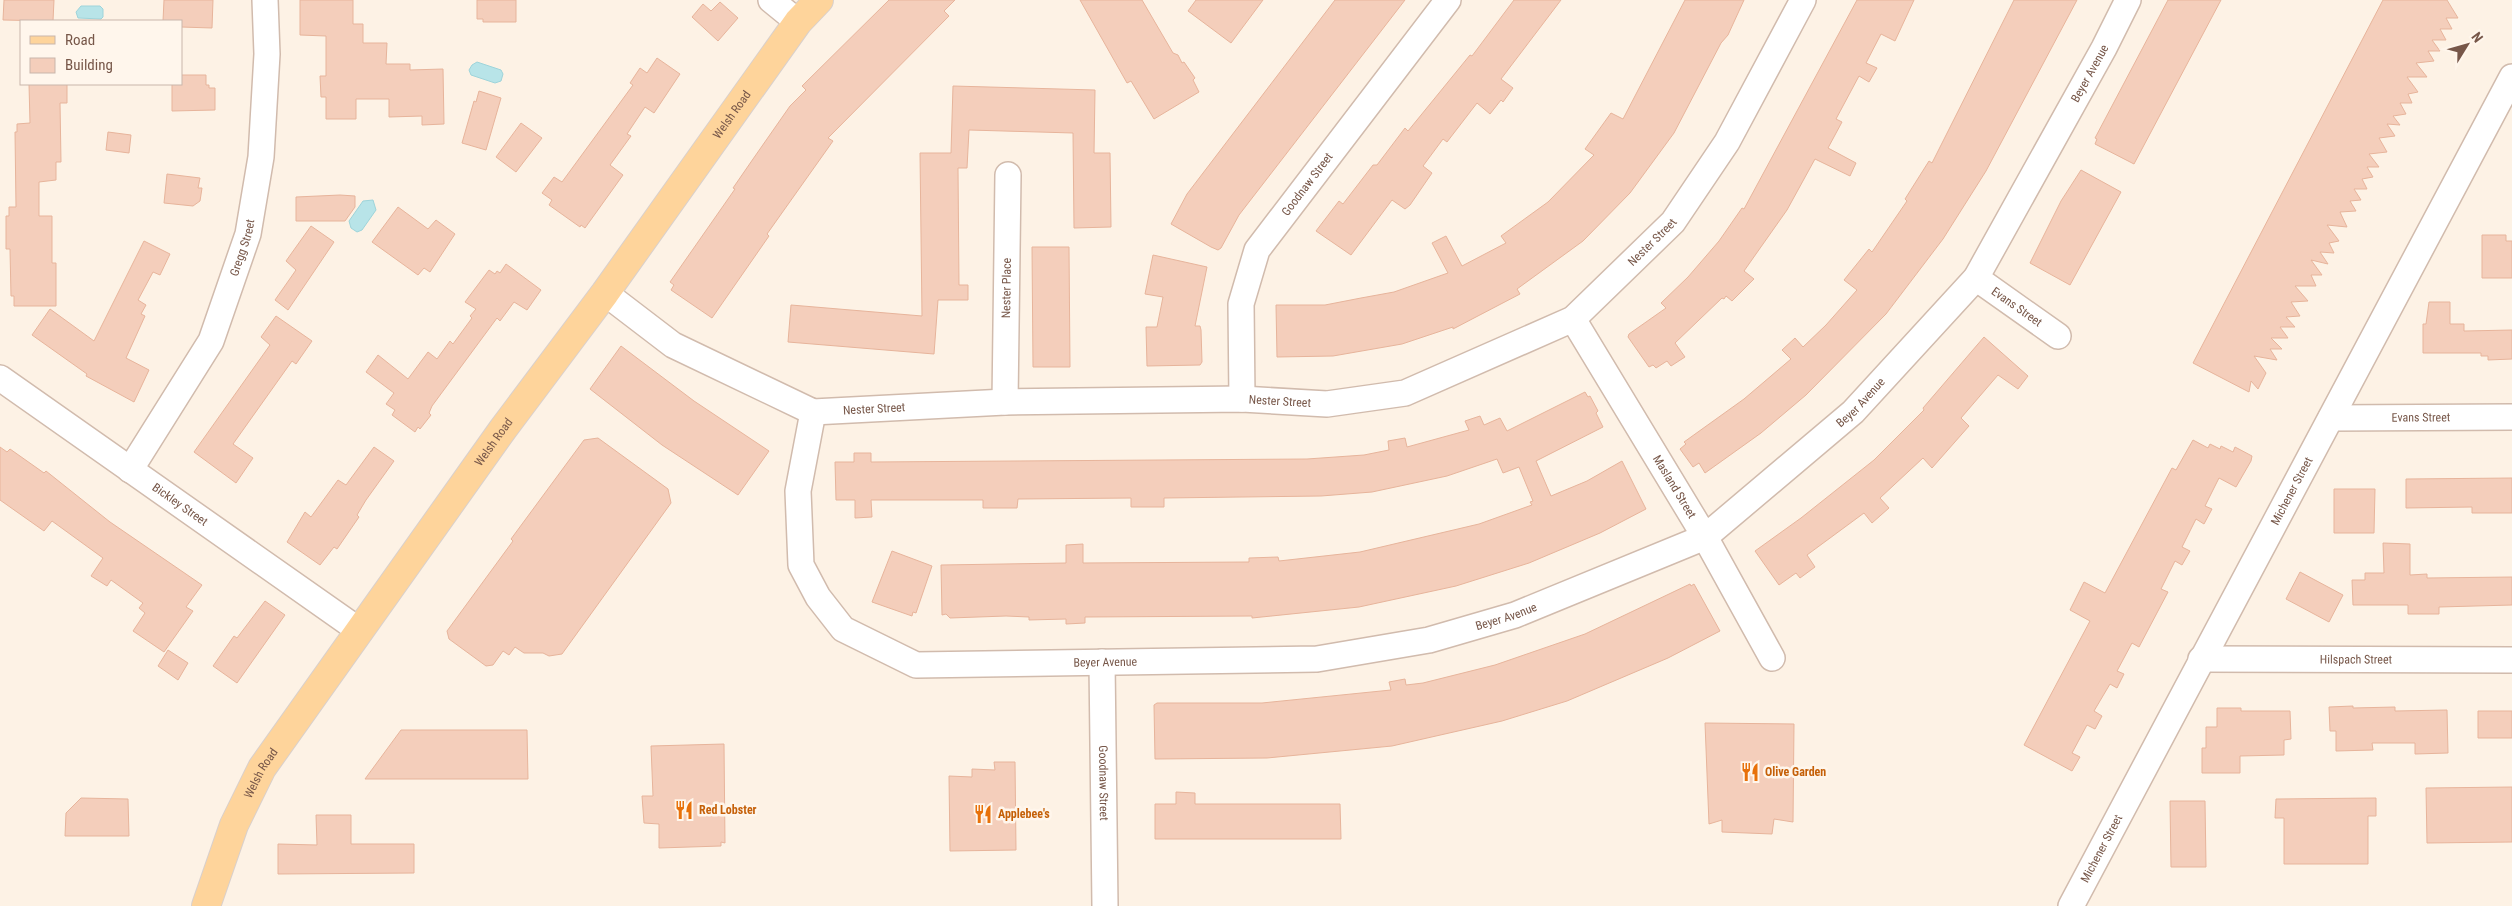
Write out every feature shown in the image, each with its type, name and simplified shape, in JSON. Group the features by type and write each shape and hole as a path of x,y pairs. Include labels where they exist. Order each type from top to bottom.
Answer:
{"main road":[{"name":"Welsh Road","path":"206,906 234,825 248,792 262,768 503,429 605,293 798,22 820,0"}],"street":[{"name":"Gregg Street","path":"130,470 211,341 248,234 261,157 267,54 265,0"},
{"path":"771,0 798,22"},
{"name":"Goodnaw Street","path":"1242,399 1241,304 1257,250 1448,0"},
{"name":"Nester Street","path":"605,293 673,345 813,412 1004,402 1242,399 1327,404 1405,393 1573,320 1672,222 1727,142 1802,0"},
{"name":"Beyer Avenue","path":"813,412 798,491 801,565 818,597 843,629 916,665 1317,658 1429,640 1515,615 1705,537 1853,412 1976,278 2104,48 2128,0"},
{"name":"Michener Street","path":"2071,906 2512,77"},
{"name":"Nester Place","path":"1004,402 1008,175"},
{"name":"Evans Street","path":"1976,278 2058,336"},
{"name":"Masland Street","path":"1573,320 1705,537 1772,658"},
{"name":"Bickley Street","path":"0,378 360,631"},
{"name":"Evans Street","path":"2331,418 2512,418"},
{"name":"Hilspach Street","path":"2201,659 2512,660"},
{"name":"Goodnaw Street","path":"1102,662 1105,906"}],"water":[{"path":"81,6 100,6 103,9 103,17 101,19 78,18 76,12"},
{"path":"477,62 501,70 503,74 501,81 495,83 471,75 469,70"},
{"path":"373,200 376,210 362,230 357,232 351,228 349,221 363,201"}],"building":[{"path":"4,0 54,0 53,20 3,20"},
{"path":"164,0 213,0 212,28 182,27 182,20 163,20"},
{"path":"300,0 353,0 353,24 363,24 363,43 387,43 386,64 410,64 410,70 443,69 444,124 422,125 422,116 389,117 389,99 356,99 356,119 326,119 326,97 321,97 320,76 326,76 326,36 300,35"},
{"path":"477,0 516,0 516,22 483,22 483,19 477,19"},
{"path":"889,0 955,0 944,11 949,16 828,138 833,141 767,234 769,236 712,318 671,290 674,285 670,282 790,106 806,90 802,86"},
{"path":"1080,0 1142,0 1173,53 1178,55 1182,63 1184,62 1195,78 1193,80 1199,92 1154,119 1131,81 1127,83"},
{"path":"1196,0 1263,0 1231,43 1188,11"},
{"path":"1335,0 1405,0 1239,215 1221,248 1218,250 1211,247 1171,224 1187,194"},
{"path":"1514,0 1561,0 1501,79 1513,88 1503,102 1501,100 1490,114 1477,103 1447,142 1443,139 1423,166 1432,173 1410,205 1405,209 1392,200 1351,255 1316,231 1339,201 1343,204 1373,165 1377,165 1405,128 1408,131 1470,55 1472,56"},
{"path":"1685,0 1744,0 1728,35 1721,43 1674,133 1630,193 1583,241 1517,289 1520,294 1453,329 1453,327 1402,344 1333,356 1277,357 1276,305 1325,305 1394,292 1448,273 1432,243 1446,236 1462,266 1506,243 1501,236 1548,202 1594,155 1585,149 1611,113 1623,119"},
{"path":"1857,0 1914,0 1895,41 1881,34 1866,63 1877,68 1869,82 1859,76 1836,119 1842,122 1828,148 1856,163 1850,176 1815,159 1787,210 1744,271 1754,279 1732,301 1726,296 1724,299 1722,298 1675,343 1685,357 1671,366 1667,361 1656,368 1653,365 1649,367 1628,337 1629,334 1666,308 1661,303 1688,277 1719,241 1742,208 1744,209"},
{"path":"2014,0 2077,0 1986,171 1943,239 1886,314 1806,395 1761,433 1705,473 1699,463 1693,467 1680,449 1686,444 1684,442 1744,399 1791,359 1782,350 1795,338 1803,347 1826,325 1857,290 1844,280 1869,249 1872,252 1907,201 1905,199 1929,161 1932,163"},
{"path":"2168,0 2221,0 2134,164 2095,144 2097,139 2095,138"},
{"path":"2383,0 2447,0 2458,18 2446,18 2452,29 2440,29 2446,40 2432,40 2440,51 2428,51 2434,61 2416,63 2427,77 2407,77 2418,92 2408,94 2412,103 2400,103 2406,114 2393,116 2400,125 2387,124 2395,136 2379,138 2387,152 2369,154 2379,167 2367,167 2373,177 2362,179 2367,189 2354,189 2361,200 2350,201 2356,211 2340,212 2347,227 2327,225 2339,241 2329,243 2334,253 2320,252 2328,264 2311,260 2322,275 2311,275 2316,286 2295,286 2308,301 2291,302 2300,316 2286,317 2295,327 2280,327 2288,338 2271,338 2282,349 2270,349 2277,360 2254,356 2266,373 2258,389 2251,381 2249,392 2193,363"},
{"path":"720,2 738,18 718,41 692,17 703,4 711,11"},
{"path":"657,58 680,74 654,113 645,107 627,134 631,136 610,165 623,175 585,228 581,225 580,227 549,205 552,200 542,193 554,177 562,182 633,85 630,83 640,68 647,73"},
{"path":"182,75 206,75 206,85 209,85 209,88 215,88 215,110 172,111 172,85 182,85"},
{"path":"29,85 67,85 67,103 60,103 61,162 56,162 56,180 39,182 39,216 52,216 52,263 56,263 56,306 14,306 14,296 11,296 10,249 6,249 6,216 9,216 9,207 16,207 15,132 17,132 17,124 30,123"},
{"path":"953,86 1095,90 1094,153 1110,153 1111,227 1074,228 1073,133 969,130 967,168 958,168 959,285 968,285 968,300 938,300 934,354 788,342 791,305 922,316 920,153 951,153"},
{"path":"479,91 501,98 486,150 462,143 474,101 476,102"},
{"path":"521,123 542,138 516,172 496,157"},
{"path":"108,132 131,135 129,153 106,150"},
{"path":"2081,170 2121,192 2070,285 2030,263 2061,201"},
{"path":"167,174 200,178 198,188 202,188 200,201 193,206 164,203"},
{"path":"355,196 355,207 345,221 296,221 296,197"},
{"path":"398,207 428,229 436,220 455,234 430,272 424,268 418,275 372,242"},
{"path":"311,226 334,242 288,310 275,300 296,270 286,261"},
{"path":"2482,235 2506,235 2506,241 2512,241 2512,278 2482,278"},
{"path":"144,241 170,254 160,275 153,272 138,300 146,305 141,314 145,316 126,358 149,370 134,402 86,376 87,374 32,335 50,309 94,341"},
{"path":"1032,247 1069,247 1070,367 1033,367"},
{"path":"1153,255 1207,267 1195,326 1200,326 1201,330 1202,362 1200,365 1147,366 1146,327 1157,327 1163,297 1145,294"},
{"path":"506,264 541,290 527,310 514,302 500,321 497,318 432,406 429,413 431,415 420,429 418,427 415,432 392,415 395,410 386,404 394,393 366,372 378,355 408,379 428,352 437,359 450,341 453,344 472,318 470,316 476,309 465,302 489,270 495,274 497,271 500,273"},
{"path":"2429,302 2450,302 2450,324 2464,324 2464,331 2512,330 2512,359 2488,360 2488,356 2481,356 2481,353 2423,353 2423,324 2426,324"},
{"path":"276,316 312,341 296,364 292,361 233,444 253,458 236,483 194,452 270,345 261,337"},
{"path":"1984,337 2028,376 2018,389 1998,375 1961,418 1969,426 1932,468 1923,458 1880,498 1889,508 1872,523 1864,513 1807,555 1815,567 1800,578 1796,573 1779,585 1755,551 1801,518 1874,460 1924,410 1923,408"},
{"path":"621,346 694,401 769,451 738,495 662,445 590,389"},
{"path":"1585,392 1588,397 1590,396 1598,411 1596,413 1603,427 1536,461 1551,496 1587,481 1622,461 1646,509 1600,533 1529,563 1456,586 1359,607 1252,618 1252,616 1085,617 1085,623 1066,624 1066,619 1029,620 1029,617 950,618 946,614 942,615 941,565 1066,563 1066,545 1083,544 1083,563 1249,562 1249,558 1278,557 1279,561 1360,552 1479,524 1532,505 1530,502 1533,501 1519,467 1503,473 1497,459 1447,476 1372,492 1321,496 1164,498 1164,507 1131,507 1131,498 1018,499 1017,508 983,508 983,500 871,500 872,517 855,518 855,500 836,500 835,462 854,462 854,453 871,453 871,462 1307,459 1364,455 1389,450 1388,441 1405,438 1407,447 1469,430 1465,421 1480,416 1484,425 1500,418 1507,431"},
{"path":"598,438 668,489 671,503 562,654 549,656 543,653 524,653 515,647 509,655 503,651 493,665 486,666 449,639 447,631 513,541 511,539 584,440"},
{"path":"2193,440 2208,448 2210,444 2220,449 2221,446 2233,452 2235,447 2252,456 2251,461 2236,487 2219,478 2205,506 2212,509 2204,524 2196,519 2182,547 2190,551 2182,565 2175,561 2161,589 2168,592 2139,647 2132,643 2117,671 2124,674 2117,688 2110,684 2094,711 2102,716 2095,729 2087,725 2072,753 2080,757 2072,771 2024,745 2090,621 2070,610 2084,582 2105,593 2172,468 2176,470"},
{"path":"0,447 7,452 10,449 44,473 46,471 110,522 202,585 186,607 193,611 164,652 133,631 145,613 139,608 143,603 111,580 107,586 91,576 103,558 52,521 44,531 0,500"},
{"path":"374,447 394,461 366,500 357,515 359,517 337,549 334,547 320,565 287,542 305,512 311,517 338,480 346,485"},
{"path":"2512,478 2512,513 2472,513 2472,507 2406,508 2406,479"},
{"path":"2334,489 2375,489 2374,533 2334,533"},
{"path":"2383,543 2410,544 2410,575 2427,574 2427,578 2512,577 2512,605 2439,607 2439,614 2408,614 2408,605 2353,605 2352,580 2365,580 2365,573 2384,573"},
{"path":"892,551 932,566 916,613 913,612 912,616 872,602"},
{"path":"2300,572 2343,595 2329,622 2286,599"},
{"path":"1690,584 1691,586 1694,584 1720,631 1668,658 1567,701 1502,721 1392,746 1267,758 1155,759 1154,705 1157,703 1262,703 1391,690 1389,682 1405,679 1406,685 1423,683 1495,665 1585,634"},
{"path":"265,601 285,615 237,683 213,666 234,636 237,638"},
{"path":"168,650 188,663 178,680 158,666"},
{"path":"2353,706 2353,708 2395,707 2395,711 2447,710 2448,753 2415,754 2415,743 2372,743 2373,750 2336,751 2336,731 2330,731 2329,707"},
{"path":"2217,708 2241,708 2241,711 2290,711 2291,739 2284,740 2284,755 2240,756 2240,773 2202,773 2202,748 2206,748 2206,727 2217,727"},
{"path":"2478,711 2512,711 2512,738 2478,738"},
{"name":"Olive Garden","path":"1705,723 1794,724 1793,822 1774,819 1772,834 1722,832 1722,820 1709,824"},
{"path":"401,730 527,730 528,779 365,779"},
{"name":"Red Lobster","path":"724,744 725,843 721,842 721,846 659,848 659,824 644,823 642,796 653,796 651,746"},
{"name":"Applebee's","path":"994,762 1015,762 1016,850 950,851 949,776 972,777 972,769 995,770"},
{"path":"2512,787 2512,842 2427,843 2426,788"},
{"path":"1176,792 1195,793 1195,804 1340,804 1341,839 1155,839 1155,804 1176,804"},
{"path":"81,798 128,799 129,836 65,836 66,813"},
{"path":"2376,798 2376,816 2368,816 2368,864 2284,864 2284,818 2275,818 2276,799"},
{"path":"2170,801 2205,801 2206,867 2171,867"},
{"path":"316,815 351,815 351,844 414,844 414,873 278,874 278,844 317,845"}],"place":[{"name":"Olive Garden","path":"1750,772"},
{"name":"Red Lobster","path":"684,810"},
{"name":"Applebee's","path":"983,814"}]}
